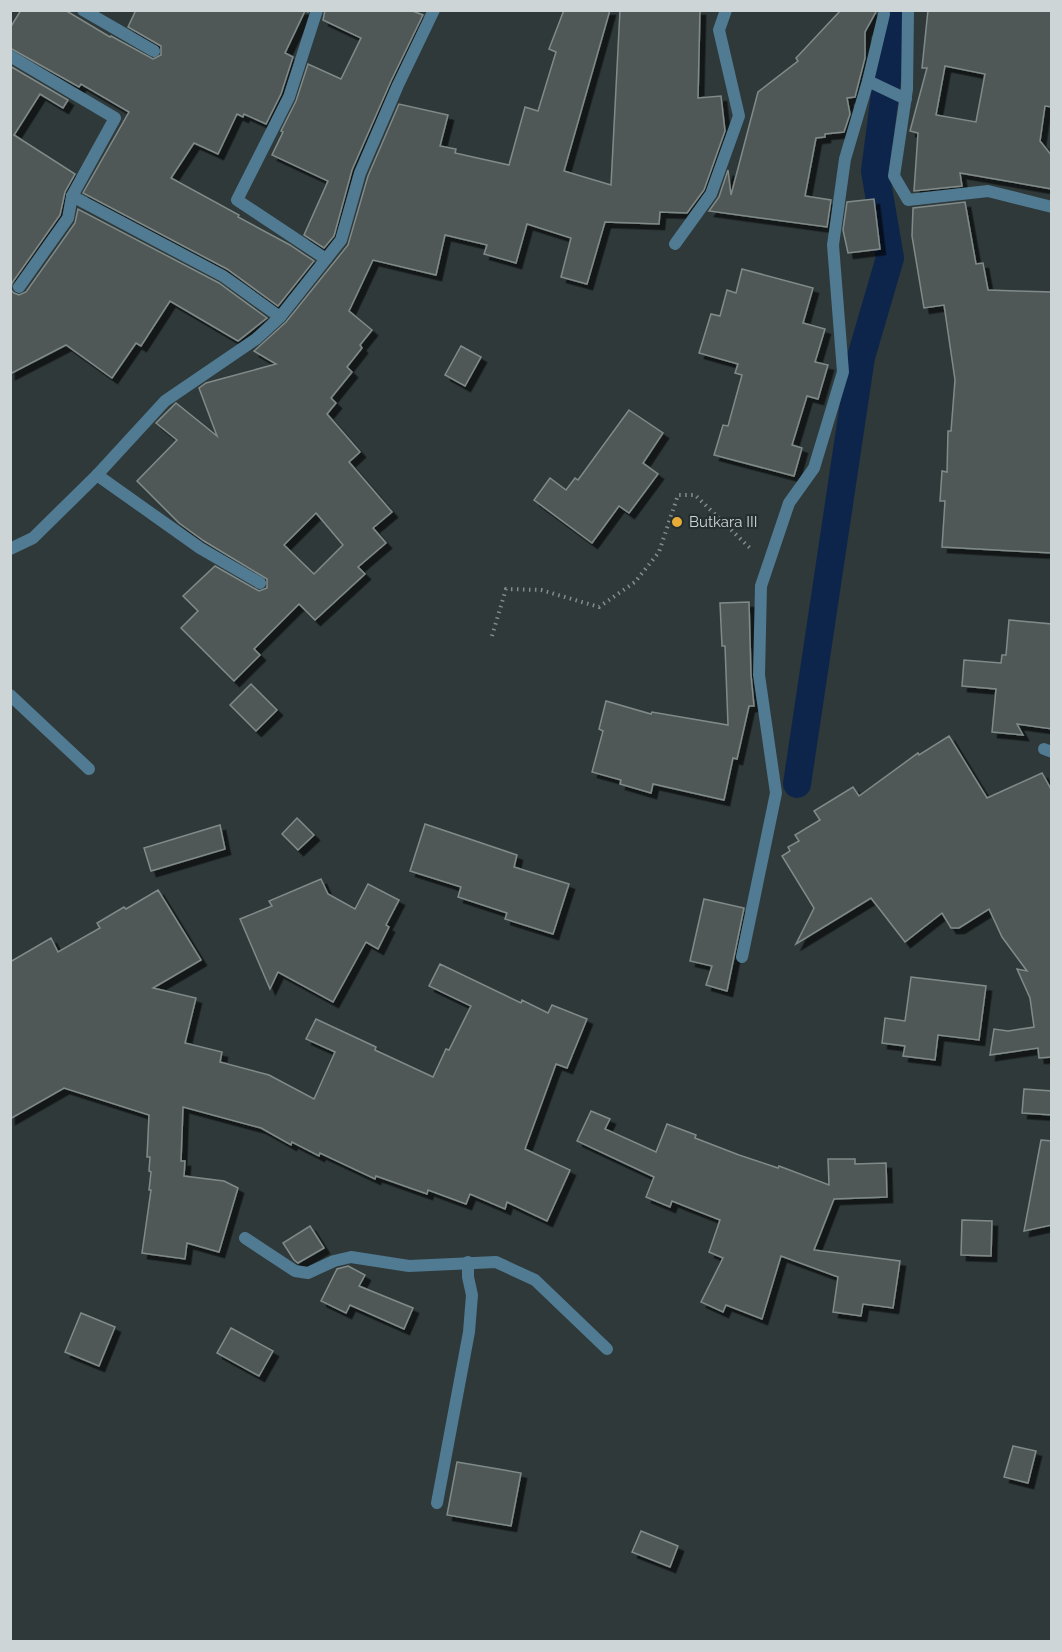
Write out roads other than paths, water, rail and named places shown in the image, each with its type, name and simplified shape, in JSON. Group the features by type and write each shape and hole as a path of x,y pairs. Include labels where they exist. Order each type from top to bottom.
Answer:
{"street":[{"path":"83,10 154,51"},
{"path":"317,10 289,97 237,201 326,259"},
{"path":"10,549 33,538 97,475 165,401 256,339 280,317 341,240 360,173 434,10"},
{"path":"675,244 711,195 739,116 719,30 726,10"},
{"path":"908,10 905,98 894,176 908,200 988,191 1052,207"},
{"path":"742,957 776,793 759,675 761,586 789,503 814,468 843,372 833,244 845,159 869,82 884,14"},
{"path":"10,56 114,118 72,196 68,218 19,287"},
{"path":"869,82 905,98"},
{"path":"72,196 223,276 280,317"},
{"path":"97,475 200,548 261,583"},
{"path":"10,695 89,769"},
{"path":"245,1238 295,1271 308,1273 334,1261 351,1257 409,1266 496,1262 535,1280 607,1349"},
{"path":"437,1503 469,1332 472,1294 468,1277 468,1262"}],"waterway":[{"path":"797,784 861,357 890,258 875,171 896,10"}],"place":[{"name":"Butkara III","path":"677,522"}]}
